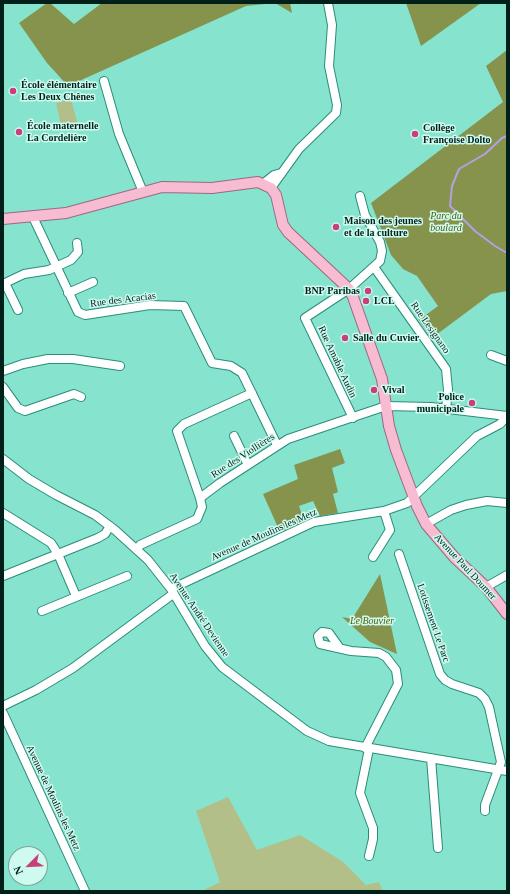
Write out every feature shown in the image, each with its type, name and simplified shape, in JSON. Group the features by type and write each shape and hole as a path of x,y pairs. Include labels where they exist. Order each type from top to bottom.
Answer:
{"main road":[{"path":"3,219 66,213 162,187 212,188 247,183 268,185 276,195 283,225 288,232 349,289"},
{"name":"Avenue Paul Doumer","path":"349,289 382,378 389,426 396,450 414,498 426,524 454,557 486,587 507,614"}],"street":[{"path":"268,185 278,179 281,172 299,149 336,113 337,105 329,66 332,25 328,3"},
{"path":"104,81 119,134 143,192"},
{"path":"360,196 365,214 380,242 382,251 380,261 374,267"},
{"name":"Rue des Acacias","path":"33,217 78,312 84,315 150,305 184,306 209,359 216,365 231,366 239,370 252,393 277,445"},
{"path":"18,310 4,283 24,274 56,268 71,260 78,252 77,243"},
{"name":"Rue Amable Audin","path":"353,418 305,318 349,289 374,267"},
{"name":"Rue Lesignano","path":"374,267 446,370 448,390 446,409"},
{"name":"Rue des Acacias","path":"68,293 93,282"},
{"path":"491,355 507,361"},
{"path":"3,371 23,364 48,359 73,359 120,366"},
{"path":"3,388 18,408 25,411 74,394 81,397"},
{"path":"137,550 140,545 197,519 202,507 177,431 184,424 252,393"},
{"path":"386,406 446,409 507,416"},
{"name":"Rue des Viollières","path":"200,498 288,439 386,406"},
{"name":"Avenue de Moulins les Metz","path":"3,706 36,690 72,668 172,591 314,522 384,511 407,503 414,498 477,436 500,424 507,416"},
{"path":"234,436 248,465"},
{"name":"Avenue André Devienne","path":"3,459 29,479 95,515 137,550 172,591 205,646 222,667 307,731 329,741 503,770"},
{"path":"426,524 452,510 466,505 487,501 507,503"},
{"path":"373,557 390,530 384,511"},
{"path":"3,513 51,543 58,554 76,596"},
{"path":"3,576 101,536 110,526"},
{"name":"Lotissement Le Parc","path":"399,554 440,674 445,680 473,690 485,699 489,707 503,770 485,805 485,811"},
{"path":"486,587 507,574"},
{"path":"42,612 76,596 127,576"},
{"path":"339,647 364,652 379,652 386,657 396,670 398,684 367,748 360,793 361,799 368,811 373,828 373,839 369,856"},
{"name":"Avenue de Moulins les Metz","path":"3,713 85,891"},
{"path":"431,758 438,848"}],"green space":[{"path":"47,3 50,3 74,24 102,3 275,3 246,6 68,86 47,63 19,23"},
{"path":"275,3 290,3 292,13"},
{"path":"406,3 481,3 421,46"},
{"name":"Parc du boulard","path":"507,50 507,291 491,294 432,338 419,320 438,306 417,276 403,269 391,255 371,203 503,102 486,66"},
{"path":"71,99 78,125 62,129 56,103"},
{"path":"340,449 345,463 332,468 338,492 333,494 338,513 320,516 313,501 299,506 304,521 280,532 263,494 298,479 294,465"},
{"name":"Le Bouvier","path":"380,574 397,654 370,642 342,617 352,619"},
{"path":"228,797 257,850 300,835 342,861 366,885 379,882 383,891 202,891 220,882 196,811"}],"waterway":[{"path":"507,136 502,138 485,154 459,169 452,186 450,206 475,231 507,253"}],"place":[{"name":"École élémentaire Les Deux Chênes","path":"13,91"},
{"name":"École maternelle La Cordelière","path":"19,132"},
{"name":"Collège Françoise Dolto","path":"415,134"},
{"name":"Maison des jeunes et de la culture","path":"336,227"},
{"name":"BNP Paribas","path":"368,291"},
{"name":"LCL","path":"366,301"},
{"name":"Salle du Cuvier","path":"345,338"},
{"name":"Vival","path":"374,390"},
{"name":"Police municipale","path":"472,403"}]}
